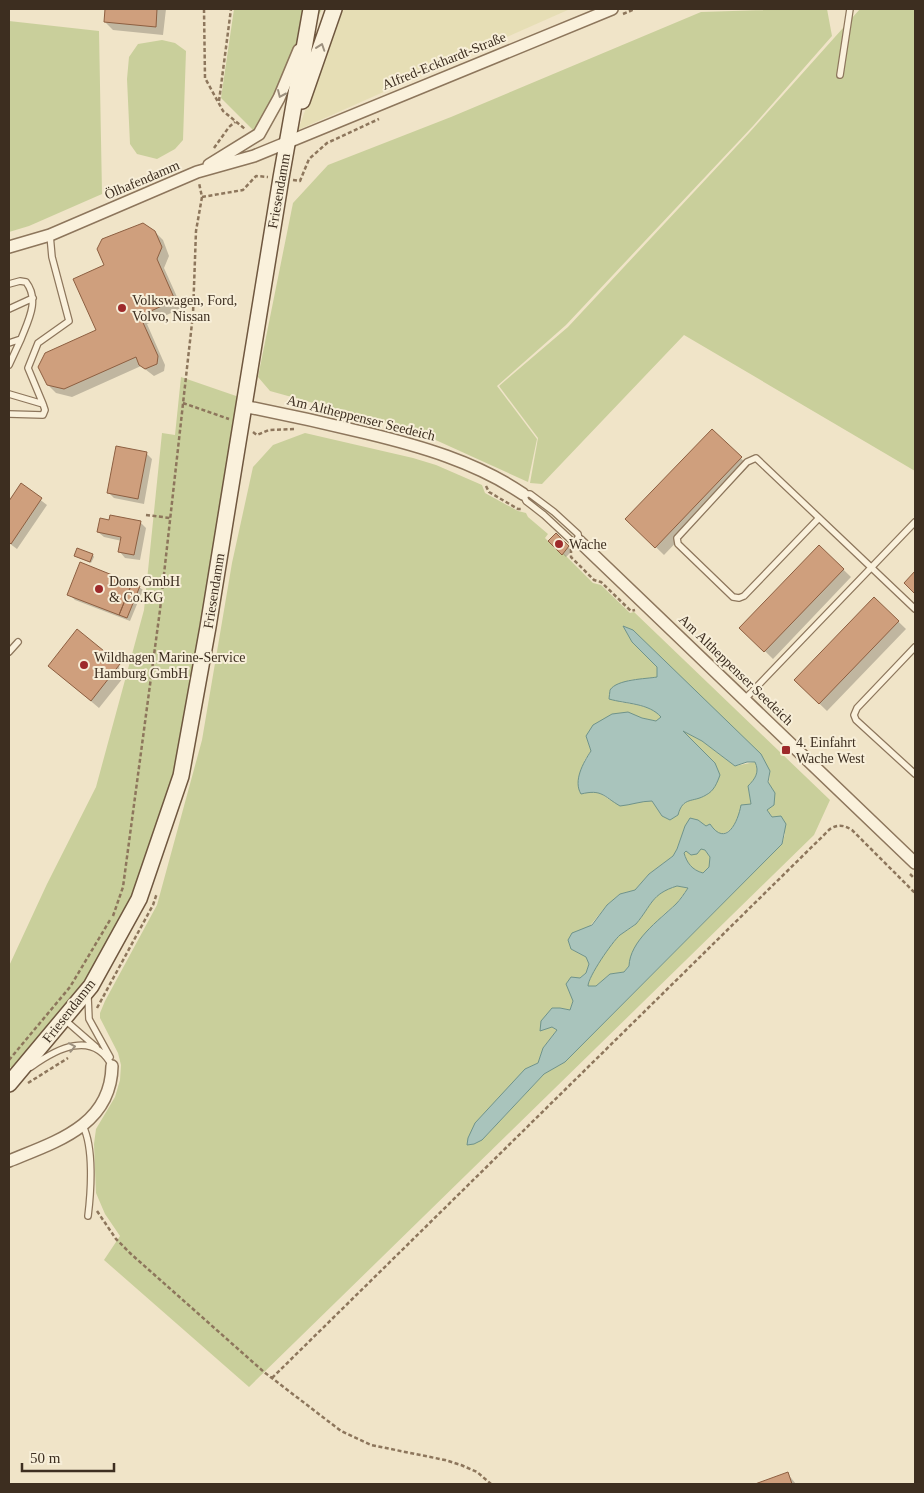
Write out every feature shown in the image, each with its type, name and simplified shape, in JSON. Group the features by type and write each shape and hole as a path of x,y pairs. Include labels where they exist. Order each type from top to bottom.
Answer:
{"main road":[{"name":"Friesendamm","path":"12,1081 74,1013 91,986 139,898 181,776 210,617 240,423 311,9"},
{"name":"Friesendamm","path":"287,142 334,9"}],"street":[{"name":"Alfred-Eckhardt-Straße","path":"287,142 615,12"},
{"name":"Friesendamm","path":"197,172 259,134 279,98 306,33"},
{"name":"Ölhafendamm","path":"9,247 50,236 197,172 254,156 287,142"},
{"name":"Am Altheppenser Seedeich","path":"243,406 313,420 413,445 488,474 523,494"},
{"name":"Am Altheppenser Seedeich","path":"579,541 915,863"},
{"path":"9,1161 62,1140 83,1126 108,1093 112,1078 112,1066"}],"lane":[{"path":"840,76 850,9"},
{"path":"9,414 43,415 45,410 28,368 38,342 69,321 52,257 50,236"},
{"path":"9,284 20,281 26,282 31,288 33,298 31,313 9,365"},
{"path":"9,309 33,298"},
{"path":"9,343 21,339"},
{"path":"9,394 43,404"},
{"path":"819,518 744,596 739,598 733,597 678,544 677,538 747,462 756,458 915,609"},
{"name":"Am Altheppenser Seedeich","path":"523,494 526,501 572,540 579,541"},
{"path":"745,699 915,522"},
{"path":"9,652 18,642"},
{"path":"915,646 857,708 854,715 856,720 915,774"},
{"path":"91,986 87,1005 89,1019 106,1048 112,1066"},
{"path":"74,1013 89,1019"},
{"path":"74,1013 112,1066"},
{"path":"12,1081 43,1058 71,1046 85,1045 102,1052"},
{"path":"83,1126 89,1142 90,1195 88,1216"}],"path":[{"path":"204,9 205,78 219,103 231,9"},
{"path":"615,12 635,9"},
{"path":"9,1060 70,987 114,915 123,887 160,610 193,314 196,231 202,197 243,190 256,176 300,181 309,159 327,143 379,119"},
{"path":"183,403 240,423 257,435 269,430 302,429"},
{"path":"482,482 486,484 489,492 518,509 526,510"},
{"path":"146,515 170,518"},
{"path":"272,1378 830,829 841,825 852,830 915,893"},
{"path":"90,1195 96,1210 105,1224 131,1254 272,1378 324,1419 371,1445 461,1464 477,1472 491,1484"}],"shaded area":[{"path":"342,9 570,9 298,130"}],"green space":[{"path":"234,9 322,9 255,132 221,98"},
{"path":"827,9 832,36 753,126 566,325 497,386 537,439 528,482 418,432 270,391 258,377 293,203 328,165 451,117 701,12"},
{"path":"860,9 915,9 915,471 684,335 542,484 530,483 538,438 499,386 568,327 749,133"},
{"path":"9,21 99,31 102,194 29,226 9,232"},
{"path":"162,40 175,43 186,51 183,140 175,149 157,159 137,154 130,144 127,79 129,57 138,44"},
{"path":"181,377 239,397 176,774 135,896 87,983 15,1071 9,1066 9,966 47,884 96,787 144,610 162,433 175,435"},
{"path":"305,433 413,458 436,465 482,485 485,493 518,511 526,513 528,517 548,534 545,538 561,554 563,553 593,583 601,585 630,613 634,612 830,800 814,835 249,1387 104,1260 120,1236 105,1214 96,1193 94,1144 96,1129 115,1097 120,1080 121,1065 118,1053 100,1018 100,1013 157,905 202,740 232,563 253,467 273,445","holes":["624,626 770,771 767,810 785,834 782,844 565,1062 544,1074 482,1140 525,1069 538,1063 543,1048 557,1030 552,1027 560,1008 570,1010 580,978 586,973 589,964 586,957 571,949 607,905 620,894 635,890 649,874 673,856 685,826 698,820 716,833 725,833 730,830 738,816 751,804 748,787 757,772 755,762 735,766 702,741 681,730 715,763 707,795 685,803 678,815 670,820 662,816 652,801 629,804 619,803 592,791 584,761 591,751 586,736 628,713 656,721 662,717 648,708 619,702 629,680 657,678 657,667 632,642"]},
{"path":"701,849 705,850 710,857 710,867 703,873 691,866 684,853"},
{"path":"677,886 688,888 677,903 662,916 624,972 610,974 596,986 588,986 596,967 616,939 636,924 656,897 668,889"}],"water":[{"path":"623,626 633,630 761,754 770,771 768,782 775,793 774,805 767,810 772,817 781,816 786,824 782,844 565,1062 544,1074 482,1140 467,1145 475,1123 525,1069 538,1063 543,1048 557,1030 552,1027 540,1031 541,1021 552,1008 570,1010 573,1001 566,984 571,977 580,978 586,973 589,964 586,957 571,949 568,940 572,933 592,925 607,905 620,894 635,890 649,874 673,856 690,818 698,820 706,826 710,824 721,834 726,833 734,825 741,805 751,804 748,786 756,775 755,762 747,762 735,766 702,741 683,731 715,763 720,775 709,793 686,802 678,815 670,820 662,816 652,801 620,806 598,793 581,794 578,783 579,778 582,766 591,751 586,736 593,725 612,714 628,712 656,721 661,717 644,706 609,699 610,690 614,686 632,680 657,677 657,667 632,642","holes":["701,849 705,850 710,857 709,867 703,873 691,866 684,853 686,851 691,855 697,854","677,886 688,888 678,902 646,932 634,948 629,966 624,972 610,974 596,986 588,986 596,968 616,939 636,924 657,897 668,889"]}],"building":[{"path":"105,9 157,9 156,27 104,22"},
{"name":"Volkswagen, Ford, Volvo, Nissan","path":"143,223 155,231 162,247 157,259 175,300 140,316 158,356 157,364 145,369 139,365 136,357 64,389 47,385 38,367 45,353 96,330 73,279 104,265 97,249 102,239"},
{"path":"712,429 742,457 655,548 625,519"},
{"path":"116,446 147,452 138,499 107,493"},
{"path":"21,483 42,498 11,544 9,542 9,501"},
{"path":"110,515 141,521 134,555 118,552 121,537 97,532 100,518 109,520"},
{"name":"Wache","path":"556,533 569,546 562,555 548,541"},
{"path":"819,545 844,569 764,652 739,628"},
{"path":"77,548 93,554 90,562 74,556"},
{"name":"Dons GmbH & Co.KG","path":"80,562 132,583 119,615 67,595"},
{"path":"915,571 915,594 904,583"},
{"path":"132,583 140,586 127,618 119,615"},
{"path":"874,597 899,621 819,704 794,680"},
{"name":"Wildhagen Marine-Service Hamburg GmbH","path":"77,629 120,664 91,701 48,666"},
{"path":"788,1472 792,1484 755,1484"}],"place":[{"name":"Volkswagen, Ford, Volvo, Nissan","path":"122,308"},
{"name":"Wache","path":"559,544"},
{"name":"Dons GmbH & Co.KG","path":"99,589"},
{"name":"Wildhagen Marine-Service Hamburg GmbH","path":"84,665"},
{"name":"4. Einfahrt Wache West","path":"786,750"}]}
